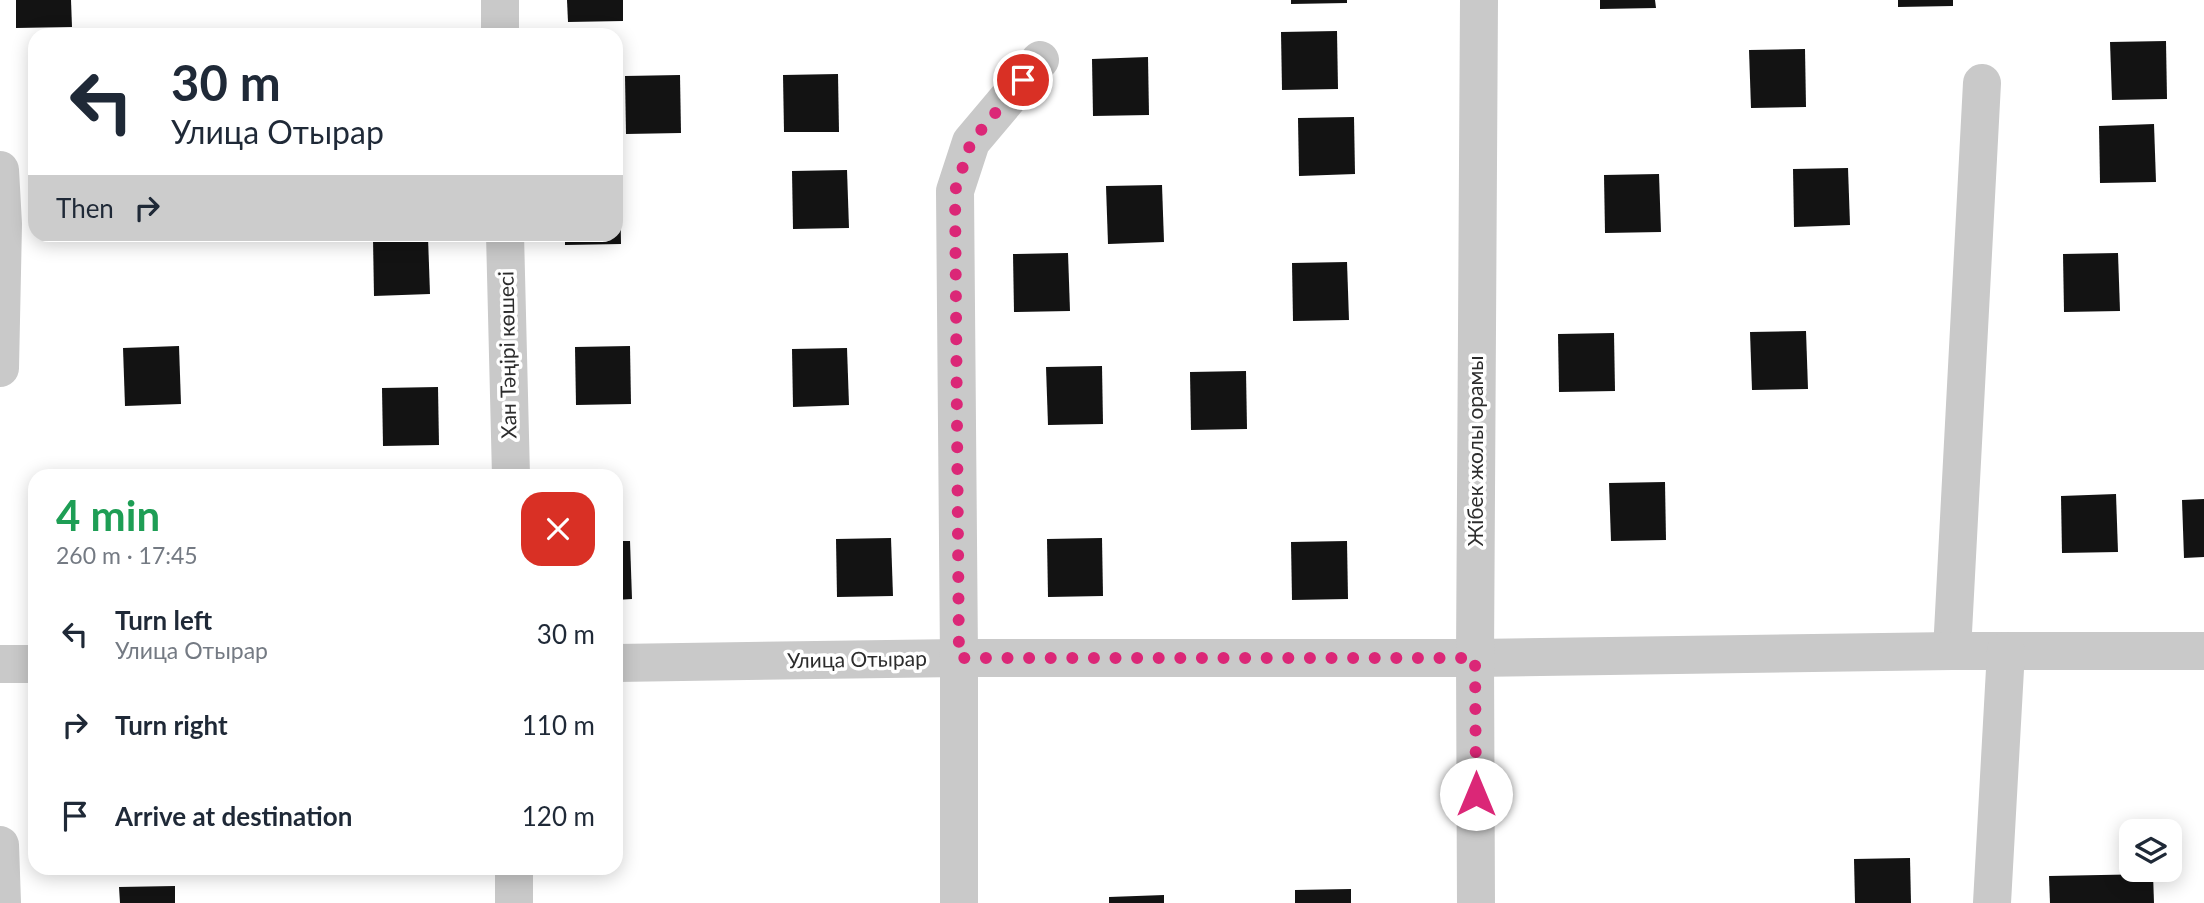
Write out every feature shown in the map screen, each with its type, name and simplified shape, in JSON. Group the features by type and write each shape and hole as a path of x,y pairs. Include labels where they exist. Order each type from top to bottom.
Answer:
{"street":[{"path":"500,0 500,28"},
{"name":"Жібек жолы орамы","path":"1476,903 1479,0"},
{"path":"959,903 955,191 971,142 1040,60"},
{"path":"1952,651 1982,83"},
{"path":"0,170 3,224 0,368"},
{"name":"Хан Тәңірі көшесі","path":"505,242 511,469"},
{"name":"Улица Отырар","path":"623,663 959,658 1475,658 1952,651 2204,651"},
{"path":"1992,903 2006,652"},
{"path":"0,664 28,664"},
{"path":"0,845 2,903"},
{"path":"514,875 514,903"}],"building":[{"path":"16,0 71,0 72,27 16,28"},
{"path":"567,0 623,0 623,21 568,22"},
{"path":"1291,0 1347,0 1347,3 1291,4"},
{"path":"1600,0 1655,0 1656,8 1600,9"},
{"path":"1898,0 1953,0 1953,6 1898,7"},
{"path":"1337,31 1338,89 1282,90 1281,32"},
{"path":"2166,41 2167,99 2112,100 2110,42"},
{"path":"1805,49 1806,107 1751,108 1749,50"},
{"path":"1148,57 1149,115 1093,116 1092,59"},
{"path":"838,74 839,132 784,132 783,75"},
{"path":"680,75 681,133 626,134 625,76"},
{"path":"1354,117 1355,174 1299,176 1298,118"},
{"path":"2154,124 2156,182 2100,183 2099,126"},
{"path":"1848,168 1850,225 1794,227 1793,169"},
{"path":"847,170 849,228 793,229 792,171"},
{"path":"1659,174 1661,232 1605,233 1604,175"},
{"path":"1162,185 1164,242 1108,244 1106,186"},
{"path":"373,242 428,242 430,294 374,296"},
{"path":"565,242 621,242 621,244 565,245"},
{"path":"1068,253 1070,311 1014,312 1013,254"},
{"path":"2118,253 2120,311 2064,312 2063,254"},
{"path":"1347,262 1349,320 1293,321 1292,263"},
{"path":"1806,331 1808,389 1752,390 1750,332"},
{"path":"1614,333 1615,391 1559,392 1558,334"},
{"path":"179,346 181,404 125,406 123,348"},
{"path":"630,346 631,404 576,405 575,347"},
{"path":"847,348 849,405 793,407 792,349"},
{"path":"1102,366 1103,424 1048,425 1046,367"},
{"path":"1246,371 1247,429 1191,430 1190,372"},
{"path":"438,387 439,445 383,446 382,388"},
{"path":"1665,482 1666,540 1611,541 1609,483"},
{"path":"2116,494 2118,552 2062,553 2061,496"},
{"path":"2204,499 2204,557 2184,558 2182,500"},
{"path":"891,538 893,596 837,597 836,539"},
{"path":"1102,538 1103,596 1048,597 1047,539"},
{"path":"623,541 630,541 632,599 623,600"},
{"path":"1347,541 1348,599 1292,600 1291,542"},
{"path":"1910,858 1911,903 1855,903 1854,859"},
{"path":"2119,875 2119,882 2153,882 2154,903 2050,903 2049,876"},
{"path":"175,886 175,903 120,903 119,887"},
{"path":"1351,889 1351,903 1295,903 1295,890"},
{"path":"1164,895 1164,903 1109,903 1109,897"}],"route":[{"path":"1023,80 971,142 955,191 959,658 1475,658 1476,794"}]}
